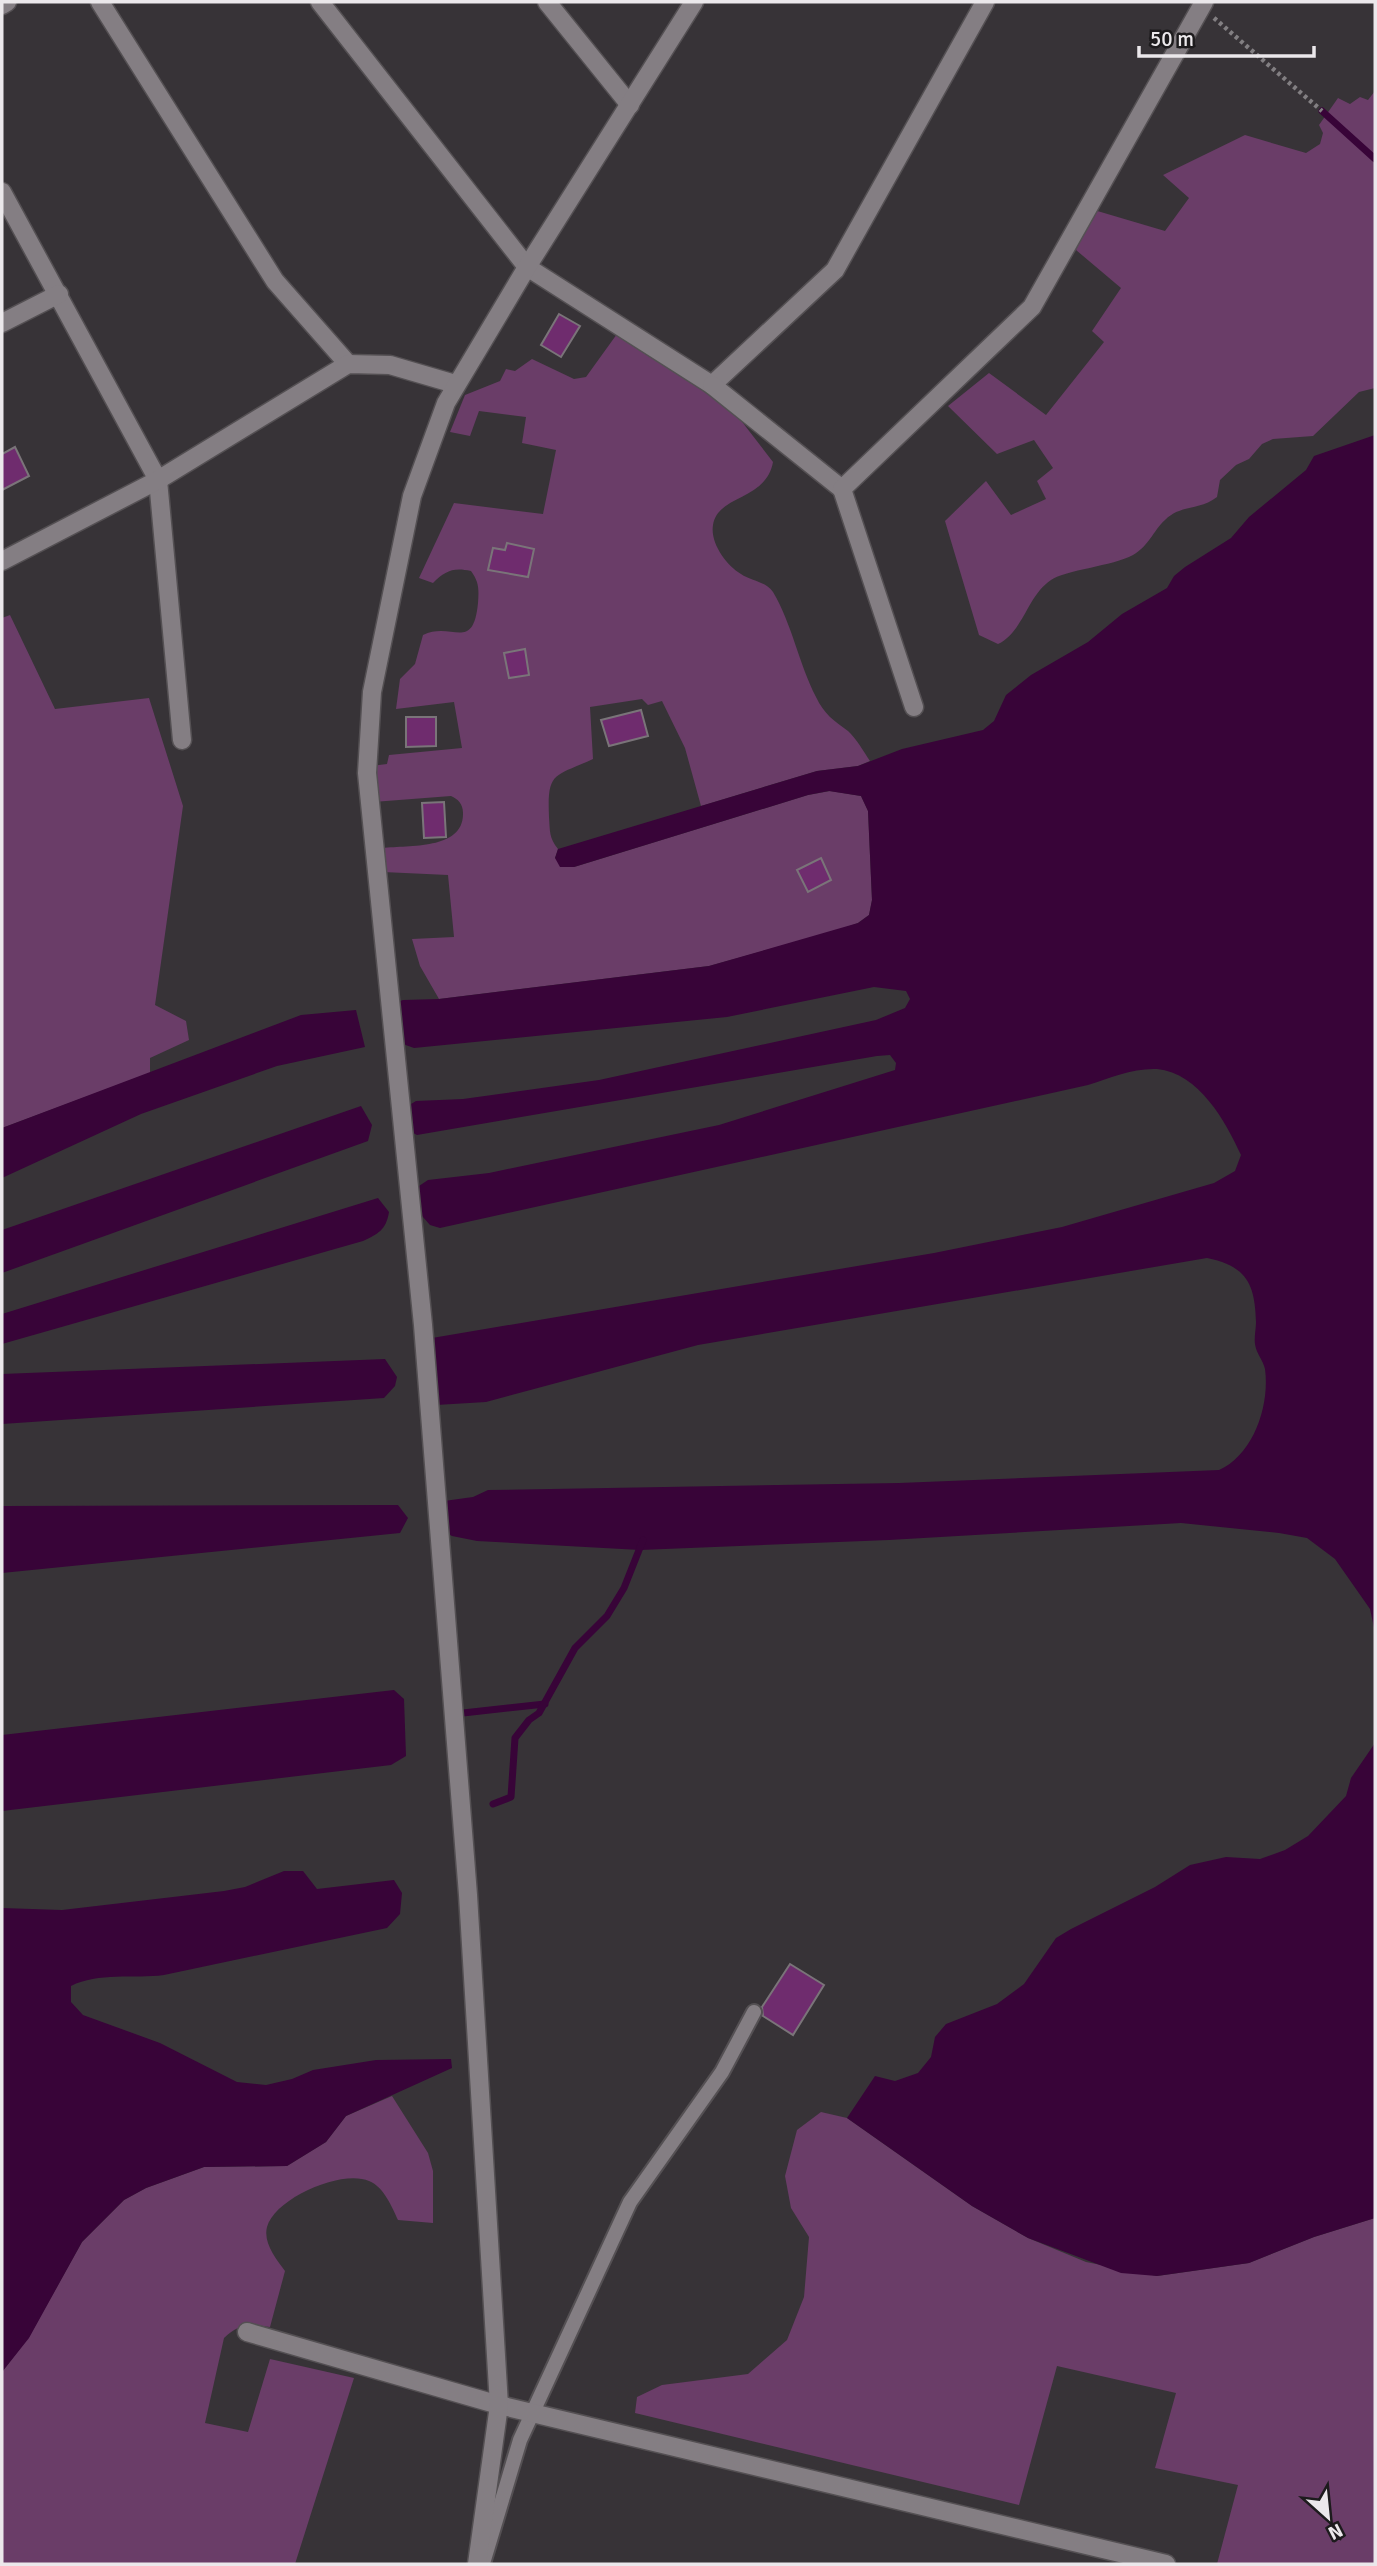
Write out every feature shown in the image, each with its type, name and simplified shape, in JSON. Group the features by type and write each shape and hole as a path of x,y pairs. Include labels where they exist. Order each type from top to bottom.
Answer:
{"street":[{"path":"2,5 7,2"},
{"path":"100,2 275,281 348,364"},
{"path":"320,2 527,267 712,385 842,489 914,707"},
{"path":"547,2 630,104"},
{"path":"480,2564 499,2405 468,1895 423,1325 366,773 372,692 412,496 455,384 694,2"},
{"path":"712,385 835,270 985,2"},
{"path":"842,489 1032,307 1203,4"},
{"path":"2,192 158,480 182,740"},
{"path":"2,323 59,293"},
{"path":"2,561 158,480 348,364 390,365 455,384"},
{"path":"247,2332 533,2414 1166,2564"}],"lane":[{"path":"480,2564 520,2440 630,2202 716,2081 754,2012"}],"path":[{"path":"1203,4 1322,111"}],"shaded area":[{"path":"1375,91 1375,388 1359,392 1313,436 1273,439 1262,444 1249,459 1236,465 1220,480 1217,497 1171,515 1133,555 1051,580 1036,595 1014,631 998,644 979,635 945,521 986,481 1011,515 1046,499 1037,481 1053,468 1034,440 997,454 948,406 989,373 1046,415 1104,342 1092,331 1121,288 1076,250 1094,210 1165,231 1189,198 1163,175 1245,135 1306,153 1320,144 1323,133 1319,125 1338,98 1350,104 1360,97 1368,100"},
{"path":"617,334 707,393 719,392 773,462 769,475 761,484 717,515 713,525 714,539 720,553 735,570 773,592 819,703 830,717 851,734 870,761 858,766 817,771 701,806 685,748 662,701 648,705 642,699 590,707 593,759 561,773 552,783 550,791 550,830 558,849 555,858 574,867 808,795 830,791 861,796 868,811 872,900 869,915 842,929 709,966 439,999 420,966 412,939 454,937 448,875 383,872 383,848 445,840 455,834 461,825 462,807 458,800 451,796 373,802 371,766 387,764 389,755 462,748 454,702 396,709 400,679 415,664 423,635 443,631 466,631 471,627 478,603 477,582 471,571 465,570 450,571 433,583 419,578 454,503 543,514 556,450 522,443 526,417 479,411 470,436 450,432 465,395 500,381 506,369 515,371 532,359 574,379 586,377"},
{"path":"1375,435 1375,1632 1370,1609 1335,1559 1307,1538 1279,1533 1181,1523 889,1540 640,1550 477,1541 452,1536 439,1529 444,1501 473,1497 488,1490 899,1483 1219,1470 1241,1453 1257,1428 1265,1398 1265,1369 1255,1344 1255,1308 1246,1278 1231,1266 1207,1258 698,1345 486,1402 436,1405 432,1338 934,1253 1062,1227 1214,1183 1235,1171 1241,1155 1219,1114 1198,1089 1172,1072 1148,1069 1088,1085 440,1228 430,1225 415,1208 416,1188 428,1180 489,1173 719,1125 895,1070 896,1063 890,1055 877,1056 417,1135 407,1130 406,1107 416,1101 463,1099 599,1080 876,1020 905,1008 910,999 906,991 874,987 727,1017 414,1048 400,1043 395,1003 709,966 858,923 869,915 872,900 868,811 861,796 829,791 808,795 574,867 560,867 555,858 558,849 817,771 858,766 902,749 983,730 994,721 1006,695 1031,675 1088,642 1122,614 1167,588 1174,576 1185,567 1231,538 1249,517 1306,470 1314,456"},
{"path":"10,615 55,709 149,698 183,806 155,1005 186,1021 189,1040 150,1058 150,1073 2,1128 2,618"},
{"path":"356,1010 365,1047 277,1066 141,1114 2,1178 2,1128 301,1015"},
{"path":"361,1106 372,1125 368,1141 2,1273 2,1230"},
{"path":"378,1198 389,1212 388,1218 380,1231 363,1241 2,1344 2,1314"},
{"path":"385,1359 397,1377 395,1386 384,1398 2,1424 2,1374"},
{"path":"398,1505 408,1518 400,1533 2,1573 2,1506"},
{"path":"394,1690 404,1699 406,1756 391,1765 2,1811 2,1735"},
{"path":"1375,1743 1375,2218 1314,2237 1249,2263 1157,2276 1121,2273 1028,2238 972,2206 847,2118 875,2076 895,2081 918,2073 931,2057 935,2037 946,2024 997,2004 1024,1984 1056,1938 1155,1887 1190,1865 1226,1857 1260,1859 1285,1850 1308,1836 1346,1796 1351,1778"},
{"path":"284,1871 303,1871 317,1889 394,1880 402,1893 400,1914 387,1928 164,1975 93,1979 71,1986 71,2002 83,2015 160,2043 237,2082 266,2085 292,2079 313,2070 376,2060 451,2059 452,2068 346,2116 326,2142 287,2166 204,2167 146,2188 124,2200 82,2242 29,2338 2,2372 2,1908 62,1910 224,1891 245,1887"},
{"path":"392,2096 428,2153 433,2171 433,2223 398,2220 379,2188 369,2181 357,2178 343,2179 311,2189 283,2206 273,2216 266,2233 271,2250 285,2271 270,2327 245,2326 224,2338 205,2423 248,2432 270,2359 354,2378 295,2564 2,2564 2,2372 29,2337 82,2242 124,2200 146,2188 204,2167 287,2166 326,2142 346,2116"},
{"path":"821,2112 847,2118 972,2206 1028,2238 1086,2262 1157,2276 1249,2263 1314,2237 1375,2218 1375,2564 1217,2564 1238,2485 1155,2468 1176,2393 1057,2366 1019,2505 635,2413 637,2397 662,2385 748,2374 787,2340 804,2297 809,2237 791,2208 785,2176 797,2130"}],"building":[{"path":"559,314 580,326 561,357 541,345"},
{"path":"15,447 29,476 2,490 2,454"},
{"path":"507,543 534,549 528,577 488,570 493,548 505,550"},
{"path":"525,649 529,675 509,678 504,653"},
{"path":"641,710 648,736 609,746 601,720"},
{"path":"406,717 436,717 436,746 406,747"},
{"path":"444,802 446,837 424,838 422,803"},
{"path":"821,858 831,880 808,892 797,870"},
{"path":"790,1964 824,1985 793,2035 763,2016 762,2007"}],"waterway":[{"path":"1322,111 1375,159"},
{"path":"493,1804 511,1797 515,1738 529,1720 539,1713 575,1648 607,1616 624,1588 643,1540"},
{"path":"454,1714 545,1704"}]}
